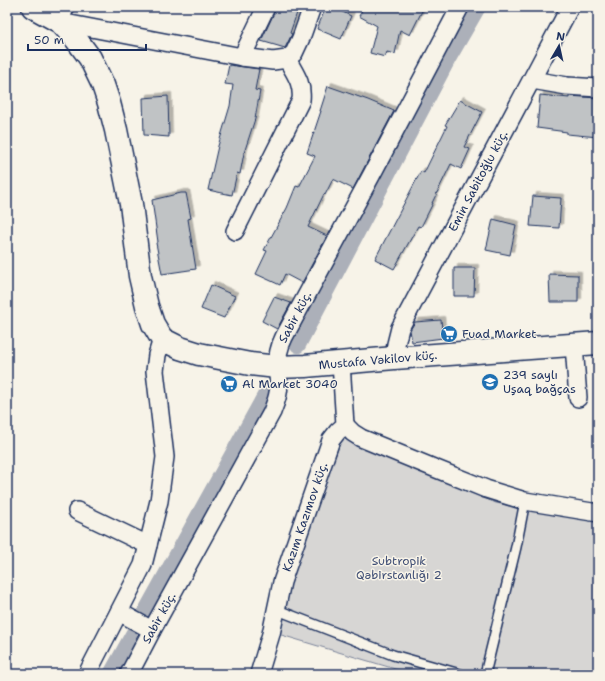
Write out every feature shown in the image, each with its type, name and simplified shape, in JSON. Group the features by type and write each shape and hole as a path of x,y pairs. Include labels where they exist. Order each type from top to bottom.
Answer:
{"street":[{"path":"33,7 242,57 273,61 287,59 294,53 312,7"},
{"path":"242,57 266,7"},
{"name":"Sabir küç.","path":"129,674 272,412 278,394 279,381 277,355 284,337 460,7"},
{"name":"Emin Sabitoğlu küç.","path":"394,358 400,328 570,7"},
{"path":"63,14 76,39 90,58 103,85 109,103 131,204 140,276 153,324 162,339 157,355 155,371 165,457 159,501 143,565 87,674"},
{"path":"235,231 301,100 301,84 287,59"},
{"path":"532,80 567,86 598,88"},
{"name":"Mustafa Vəkilov küç.","path":"162,339 180,348 199,354 250,364 277,367 598,343"},
{"path":"574,344 578,398"},
{"path":"341,363 345,425 361,438 486,489 525,501 598,513"},
{"name":"Kazım Kazımov küç.","path":"259,674 271,634 275,609 282,582 332,440 338,431 345,425"},
{"path":"77,511 148,546"},
{"path":"118,612 152,630"}],"lane":[{"path":"485,674 516,547 525,501"},
{"path":"275,609 393,655 460,674"}],"green space":[{"name":"Subtropik Qəbirstanlığı 2","path":"342,438 496,503 598,522 598,674 412,674 278,634 289,581"}],"building":[{"path":"276,7 299,7 290,33 292,34 285,48 261,41"},
{"path":"326,7 332,7 351,16 341,39 317,29"},
{"path":"364,7 424,7 410,35 400,30 395,54 387,52 385,57 370,53 377,26 359,16"},
{"path":"229,65 259,69 255,90 260,91 255,119 244,153 240,174 237,173 232,195 208,190 218,146 230,106 233,85 225,84"},
{"path":"328,86 394,111 353,189 333,179 325,195 324,194 308,227 327,236 302,283 285,274 280,285 256,274 267,251 264,250 287,208 296,186 299,187 315,156 307,153"},
{"path":"540,95 569,98 569,96 598,98 598,137 567,134 567,132 537,128"},
{"path":"168,96 169,137 144,135 143,98"},
{"path":"460,100 482,112 464,147 470,149 461,169 451,164 421,227 418,226 394,269 375,259 421,171 424,173 447,126 445,125"},
{"path":"186,193 191,218 188,219 196,269 162,274 156,243 158,242 152,200"},
{"path":"533,196 561,198 559,228 530,226"},
{"path":"493,219 516,225 510,255 486,250"},
{"path":"454,268 475,268 474,296 454,296"},
{"path":"549,274 578,275 578,302 550,302"},
{"path":"211,285 235,296 224,318 201,309"},
{"path":"274,297 291,303 277,329 262,321"},
{"path":"441,320 443,338 412,342 410,330 415,322"}],"waterway":[{"path":"298,345 448,59 478,7"},
{"path":"111,674 268,390"}],"place":[{"name":"Fuad Market","path":"449,334"},
{"name":"239 saylı Uşaq bağças","path":"490,382"},
{"name":"Al Market 3040","path":"229,384"}]}
